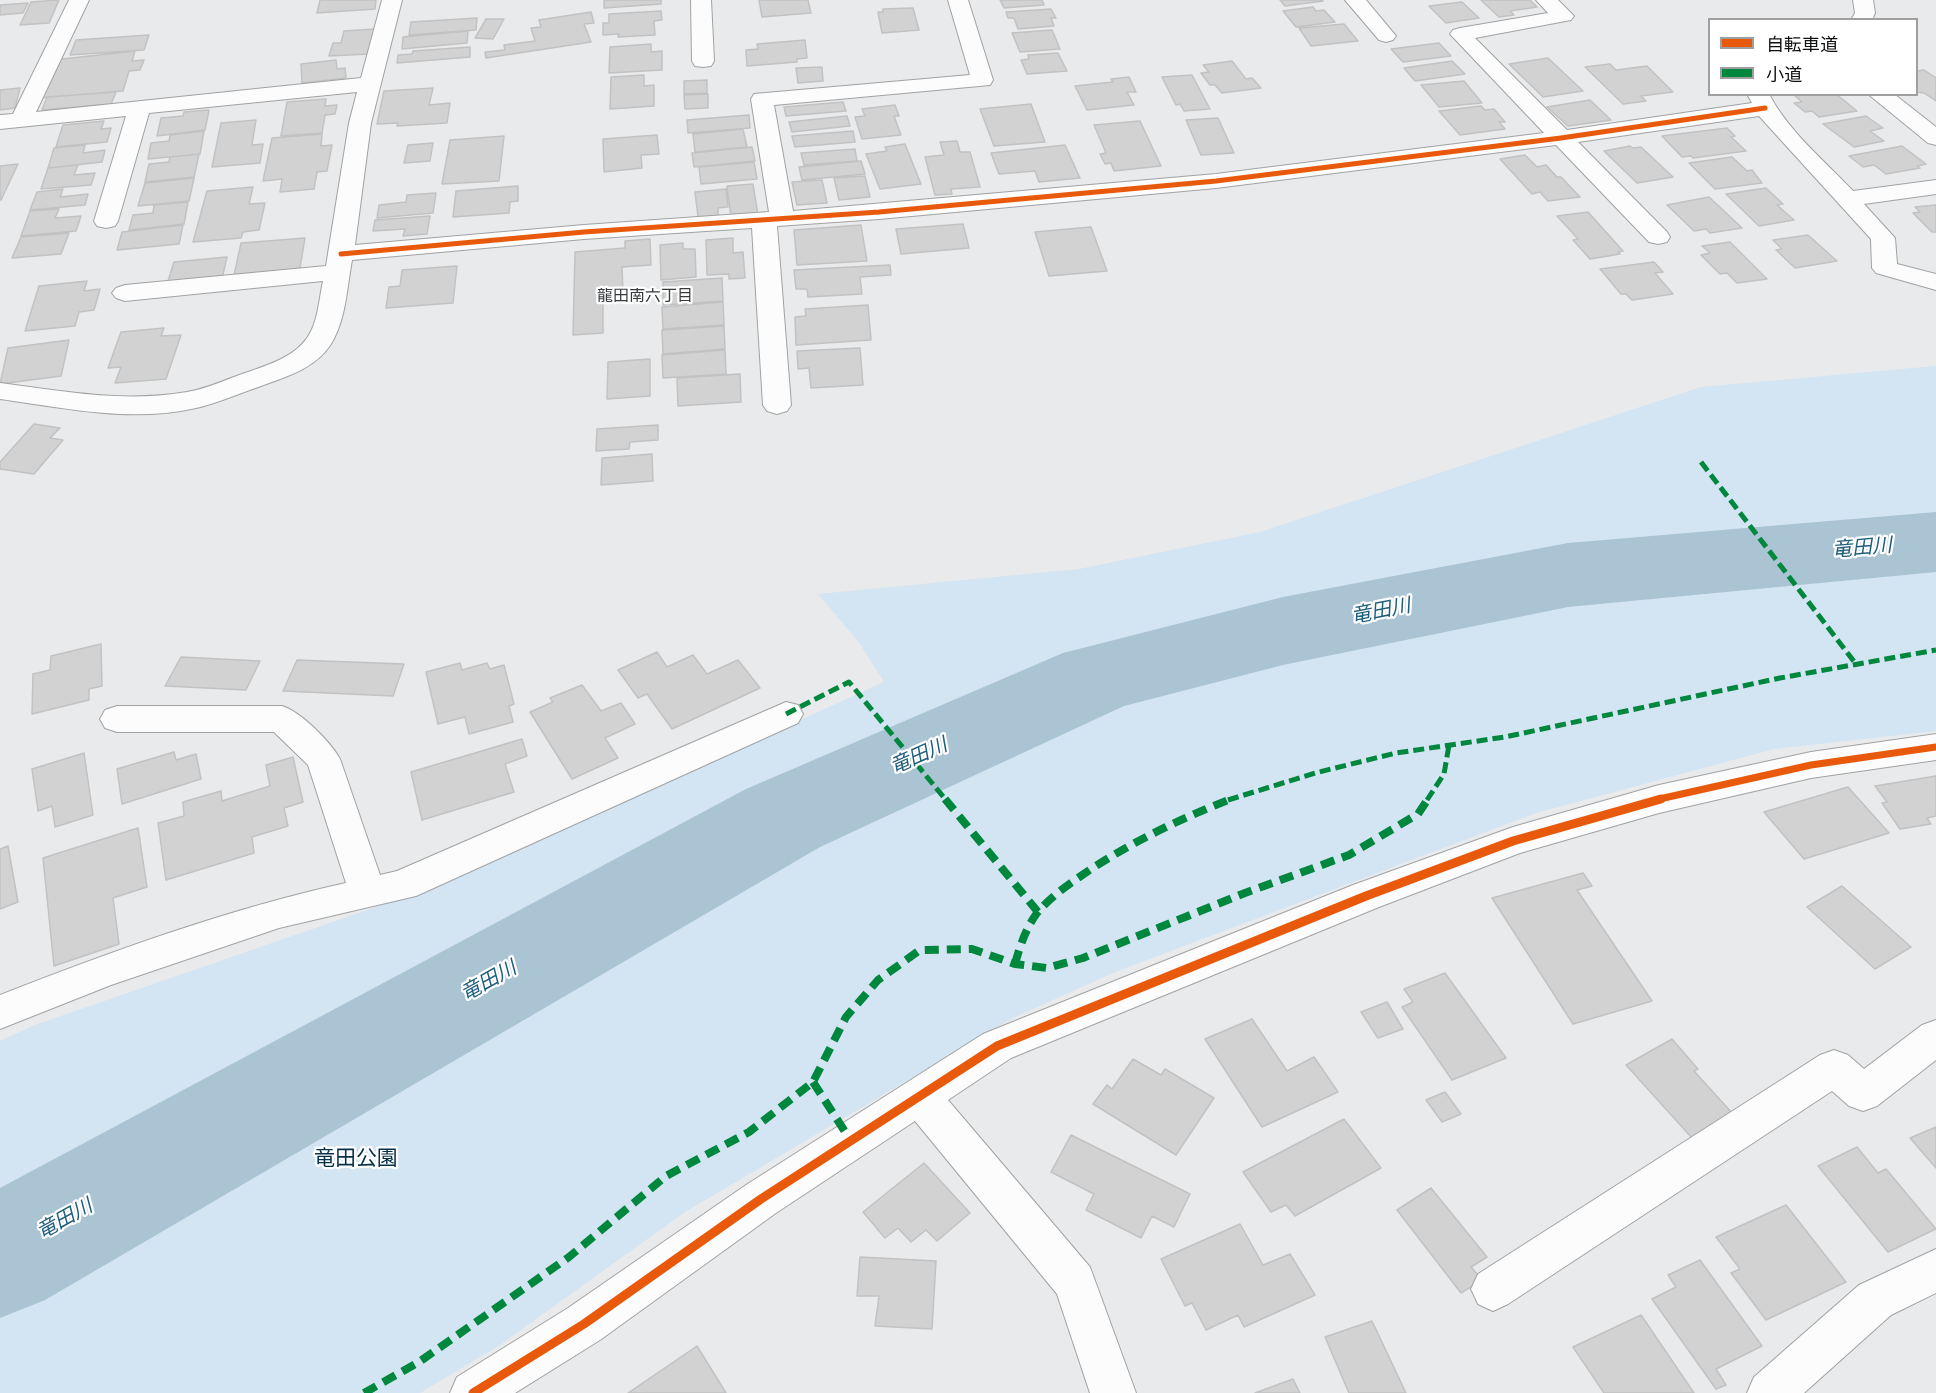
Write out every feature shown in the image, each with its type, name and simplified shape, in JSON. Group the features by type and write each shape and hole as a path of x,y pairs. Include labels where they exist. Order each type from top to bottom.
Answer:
{"street":[{"path":"10,121 79,0"},
{"path":"0,391 110,406 135,406 193,400 282,369 303,357 319,342 328,322 360,123 392,0"},
{"path":"701,0 703,61"},
{"path":"777,405 773,220 762,99 982,80 958,0"},
{"path":"1355,0 1386,36"},
{"path":"1546,0 1564,16 1460,33 1658,237"},
{"path":"1862,18 1863,0"},
{"path":"10,121 370,84"},
{"path":"1882,96 1936,138"},
{"path":"125,293 584,232 773,220 1216,181 1561,138 1762,101 1882,238 1885,268 1936,282"},
{"path":"106,221 140,107"},
{"path":"1847,199 1936,187"},
{"path":"0,1012 101,972 279,914 403,885 786,714"},
{"path":"117,719 282,719 323,759 368,893"},
{"path":"473,1393 584,1324 761,1199 997,1046 1366,896 1513,841 1659,799 1800,767 1936,747"},
{"path":"1493,1289 1834,1068 1863,1093 1936,1037"},
{"path":"919,1096 1075,1282 1113,1393"},
{"path":"1770,1393 1875,1300 1936,1270"}],"green space":[{"name":"竜田公園","path":"1936,366 1936,731 1774,749 1536,813 1115,972 1013,1018 685,1212 500,1345 420,1393 0,1393 0,1041 35,1025 431,888 884,682 858,641 818,594 1079,569 1260,532 1701,387"}],"building":[{"path":"59,0 49,23 20,25 31,2"},
{"path":"320,0 376,0 375,9 317,13"},
{"path":"604,0 661,0 661,4 604,8"},
{"path":"759,0 808,0 811,13 762,17"},
{"path":"1000,0 1042,0 1044,5 1004,8"},
{"path":"1280,0 1322,0 1323,1 1285,6"},
{"path":"1481,0 1530,0 1537,7 1510,11 1514,15 1499,17"},
{"path":"1462,2 1479,18 1446,23 1429,6"},
{"path":"28,3 23,13 0,15 0,5"},
{"path":"1313,7 1316,11 1324,10 1335,22 1296,27 1283,11"},
{"path":"913,8 919,30 882,33 878,12 883,12 883,9"},
{"path":"1051,9 1056,18 1051,18 1054,26 1018,29 1014,18 1008,18 1006,12"},
{"path":"661,11 662,20 654,21 655,35 618,37 619,34 603,35 603,23 609,23 609,14"},
{"path":"591,12 594,23 584,24 591,42 486,58 485,52 505,50 504,45 535,41 531,28 541,27 539,20"},
{"path":"477,18 476,30 409,35 411,22"},
{"path":"486,19 504,19 493,39 475,38"},
{"path":"1344,24 1358,41 1311,46 1299,28"},
{"path":"375,29 369,54 329,56 333,43 341,43 344,31"},
{"path":"1052,30 1060,49 1020,52 1012,33"},
{"path":"468,31 467,43 402,49 403,37"},
{"path":"149,35 144,50 70,55 76,40"},
{"path":"805,40 807,58 797,59 797,62 747,66 746,50 758,49 757,44"},
{"path":"1439,43 1451,56 1403,62 1391,49"},
{"path":"651,44 651,52 662,51 662,70 609,73 610,47"},
{"path":"470,47 470,57 397,63 398,55 412,54 413,51"},
{"path":"135,51 132,61 144,60 140,70 129,71 123,91 38,98 53,60"},
{"path":"1058,53 1067,71 1027,74 1021,60 1029,59 1028,55"},
{"path":"1548,58 1583,91 1543,97 1509,64"},
{"path":"336,60 337,69 345,68 346,78 302,83 301,64"},
{"path":"1232,61 1246,79 1252,78 1261,88 1222,93 1215,85 1210,85 1201,73 1209,72 1203,65"},
{"path":"1452,61 1465,74 1415,81 1404,68"},
{"path":"1610,64 1616,70 1647,66 1673,92 1641,96 1646,101 1623,104 1585,67"},
{"path":"822,67 823,81 798,83 796,68"},
{"path":"1924,70 1936,78 1936,101 1924,93 1918,92 1918,71"},
{"path":"644,75 644,86 654,85 654,106 610,109 611,77"},
{"path":"1192,75 1210,109 1184,111 1180,104 1176,105 1162,77"},
{"path":"1129,77 1136,92 1127,92 1134,105 1087,110 1075,86 1113,82 1111,79"},
{"path":"707,80 707,93 684,94 684,81"},
{"path":"1464,81 1482,103 1439,107 1421,85"},
{"path":"20,88 15,108 0,110 0,90"},
{"path":"433,88 429,105 450,103 447,123 397,126 398,123 377,124 384,91"},
{"path":"116,92 111,104 42,110 47,97"},
{"path":"708,94 708,108 685,109 684,95"},
{"path":"1795,96 1838,96 1857,111 1819,117 1812,111 1805,112 1794,103 1802,102"},
{"path":"326,99 325,106 337,105 335,114 325,115 322,133 281,136 287,102"},
{"path":"1590,100 1611,120 1568,126 1547,107"},
{"path":"843,102 846,111 786,116 784,107"},
{"path":"1031,104 1045,142 994,146 980,109"},
{"path":"895,105 899,116 894,116 901,135 862,139 855,117 865,116 862,109"},
{"path":"1481,106 1485,110 1494,109 1505,122 1499,122 1505,129 1460,135 1439,111"},
{"path":"209,110 205,130 157,136 161,118 183,116 184,112"},
{"path":"749,115 750,128 688,133 687,120"},
{"path":"847,116 850,126 792,132 789,122"},
{"path":"1866,116 1883,128 1870,131 1884,141 1854,147 1823,124"},
{"path":"1218,118 1234,153 1201,155 1186,120"},
{"path":"256,120 252,145 263,144 260,163 212,167 221,123"},
{"path":"104,121 101,129 111,128 107,142 56,147 63,125"},
{"path":"1140,121 1161,166 1114,171 1111,163 1105,164 1100,154 1106,153 1094,125"},
{"path":"1727,128 1735,136 1731,137 1746,151 1693,158 1691,156 1682,157 1662,136"},
{"path":"743,129 747,147 695,152 693,134"},
{"path":"204,131 200,154 148,159 151,143 169,141 170,135"},
{"path":"853,131 855,142 795,147 792,136"},
{"path":"322,134 321,146 332,145 327,171 317,172 314,189 280,192 282,179 263,181 272,138"},
{"path":"657,135 659,154 641,155 642,168 604,172 603,139"},
{"path":"504,136 499,181 442,184 450,140"},
{"path":"957,141 960,152 970,152 980,187 951,189 952,194 935,195 925,157 944,155 940,142"},
{"path":"433,143 430,161 404,163 408,145"},
{"path":"905,144 921,184 880,189 866,154 887,151 885,147"},
{"path":"85,145 83,153 105,150 102,162 48,168 54,148"},
{"path":"1065,145 1080,178 1039,182 1035,171 999,174 991,153"},
{"path":"1630,146 1641,147 1673,177 1637,183 1604,151"},
{"path":"1902,146 1926,164 1917,166 1920,168 1886,174 1874,165 1863,167 1849,156"},
{"path":"752,147 755,161 694,167 692,153"},
{"path":"855,149 857,161 804,165 801,153"},
{"path":"199,154 194,177 145,182 149,164 169,162 170,157"},
{"path":"1525,155 1537,167 1546,165 1580,197 1548,201 1540,192 1532,194 1500,159"},
{"path":"1732,157 1747,171 1752,170 1762,183 1715,189 1689,163"},
{"path":"861,161 865,174 802,180 799,167"},
{"path":"754,162 757,179 701,184 699,167"},
{"path":"18,164 1,200 0,200 0,166"},
{"path":"78,165 74,175 95,173 91,185 41,189 48,168"},
{"path":"865,176 870,197 839,200 834,178"},
{"path":"194,178 189,201 138,206 145,183"},
{"path":"822,180 827,203 797,205 792,182"},
{"path":"753,184 758,215 731,217 727,186"},
{"path":"518,186 518,201 510,202 509,213 453,217 456,191"},
{"path":"253,187 249,204 265,203 259,230 243,232 241,238 193,242 207,191"},
{"path":"1766,188 1783,204 1777,205 1794,220 1759,226 1726,194"},
{"path":"63,189 60,197 88,194 85,205 30,210 37,192"},
{"path":"726,189 728,207 718,208 718,216 698,217 695,192"},
{"path":"436,193 433,213 377,218 379,205 406,202 407,195"},
{"path":"1709,197 1742,228 1710,233 1706,229 1694,231 1667,205"},
{"path":"188,202 184,224 129,230 133,215 153,213 154,205"},
{"path":"1936,205 1936,232 1932,232 1913,213 1920,212 1915,207"},
{"path":"59,209 55,218 81,216 76,231 21,236 30,211"},
{"path":"1588,212 1623,251 1618,252 1620,254 1590,259 1573,240 1578,239 1557,216"},
{"path":"430,216 427,234 403,236 405,229 373,231 375,220"},
{"path":"963,224 969,248 901,254 896,229"},
{"path":"183,225 179,244 117,250 122,232"},
{"path":"861,225 867,261 797,265 794,230"},
{"path":"1091,227 1107,271 1049,276 1035,232"},
{"path":"69,233 61,254 12,258 21,237"},
{"path":"1808,235 1837,261 1795,268 1776,250 1782,249 1773,240"},
{"path":"305,238 299,274 233,280 241,243"},
{"path":"733,238 733,253 743,252 745,278 729,279 729,274 707,275 706,240"},
{"path":"650,239 651,265 622,267 623,292 603,294 603,333 573,335 575,252 625,248 625,241"},
{"path":"1730,242 1767,279 1737,283 1727,273 1720,274 1701,255 1710,253 1702,246"},
{"path":"683,243 683,249 695,249 696,277 661,280 660,245"},
{"path":"227,257 222,279 167,284 174,262"},
{"path":"1654,262 1663,272 1655,273 1673,294 1632,300 1626,294 1621,294 1600,269"},
{"path":"890,265 891,275 860,277 862,294 808,297 807,289 796,289 794,270"},
{"path":"457,266 453,303 386,308 389,287 400,286 402,270"},
{"path":"722,278 723,301 663,305 663,282"},
{"path":"87,281 84,291 100,289 94,310 79,312 75,326 25,331 39,286"},
{"path":"723,302 724,325 663,329 662,307"},
{"path":"868,305 871,340 796,345 795,317 806,316 805,309"},
{"path":"724,326 725,349 663,354 662,330"},
{"path":"164,328 161,336 181,335 166,379 115,383 121,367 108,368 121,332"},
{"path":"69,340 61,376 0,384 8,348"},
{"path":"860,348 863,385 811,388 809,368 798,369 797,351"},
{"path":"725,350 726,374 663,378 662,355"},
{"path":"650,359 650,396 607,399 608,362"},
{"path":"740,374 741,402 678,406 677,378"},
{"path":"34,424 60,428 50,438 63,440 34,474 0,469 0,462"},
{"path":"658,425 658,440 630,442 629,449 596,451 597,429"},
{"path":"652,454 653,481 601,485 602,458"},
{"path":"101,644 102,686 89,689 89,700 32,714 33,674 50,670 51,656"},
{"path":"657,652 667,667 693,655 707,674 738,660 760,688 672,729 647,694 638,698 618,670"},
{"path":"181,657 260,661 246,690 165,686"},
{"path":"297,660 404,664 393,696 283,691"},
{"path":"460,663 462,670 487,663 490,669 504,665 514,704 509,706 513,722 469,734 465,717 438,724 426,672"},
{"path":"582,685 601,711 621,703 635,724 605,738 618,758 572,779 530,712 553,702 550,698"},
{"path":"522,739 527,756 505,764 514,792 422,820 411,772"},
{"path":"174,752 176,760 196,754 201,779 122,804 117,769"},
{"path":"84,753 93,815 55,827 52,806 38,811 32,769"},
{"path":"293,757 303,802 284,808 288,826 252,837 254,853 166,880 158,823 184,816 183,802 221,791 222,801 270,786 266,765"},
{"path":"1936,776 1936,816 1927,818 1931,824 1900,829 1882,803 1887,802 1875,786"},
{"path":"1848,787 1889,833 1804,859 1764,812"},
{"path":"138,828 147,887 113,898 119,944 54,966 43,858"},
{"path":"8,846 18,902 0,909 0,849"},
{"path":"1583,873 1592,886 1577,890 1652,1001 1573,1024 1492,898"},
{"path":"1842,886 1911,947 1875,969 1807,907"},
{"path":"1445,973 1506,1058 1452,1080 1402,1007 1413,1002 1404,989"},
{"path":"1387,1002 1403,1029 1378,1038 1361,1012"},
{"path":"1252,1019 1287,1071 1314,1057 1338,1092 1262,1127 1205,1039"},
{"path":"1672,1039 1698,1069 1694,1071 1733,1114 1692,1138 1626,1065"},
{"path":"1133,1059 1161,1075 1165,1069 1214,1098 1176,1155 1093,1104 1107,1085 1112,1089"},
{"path":"1445,1092 1461,1114 1442,1122 1426,1100"},
{"path":"1344,1119 1381,1168 1295,1216 1286,1205 1271,1212 1243,1172"},
{"path":"1936,1127 1936,1168 1910,1138"},
{"path":"1071,1135 1190,1194 1174,1227 1152,1216 1141,1238 1086,1210 1094,1194 1051,1172"},
{"path":"1857,1147 1878,1173 1886,1169 1936,1229 1888,1252 1818,1166"},
{"path":"924,1163 970,1213 937,1241 926,1230 911,1242 898,1228 885,1238 863,1212"},
{"path":"1431,1188 1487,1257 1471,1267 1482,1280 1461,1293 1397,1210"},
{"path":"1786,1205 1846,1282 1766,1320 1731,1273 1740,1269 1716,1237"},
{"path":"1240,1224 1263,1265 1290,1254 1315,1295 1244,1327 1238,1315 1206,1330 1192,1303 1185,1306 1161,1259"},
{"path":"860,1257 936,1261 932,1329 875,1326 879,1296 857,1296"},
{"path":"1700,1260 1762,1346 1716,1369 1726,1385 1716,1389 1652,1299 1676,1287 1668,1275"},
{"path":"1641,1315 1694,1393 1604,1393 1573,1347"},
{"path":"1372,1321 1406,1393 1349,1393 1325,1337"},
{"path":"697,1346 726,1393 628,1393"},
{"path":"1293,1379 1300,1393 1255,1393"}],"waterway":[{"name":"竜田川","path":"0,1256 783,818 1097,678 1283,631 1568,575 1936,542"}],"marked path":[{"path":"1701,462 1856,664"},
{"path":"1015,964 1024,938 1037,914 1067,886 1122,849 1159,829 1235,797 1355,762 1396,753 1505,737 1832,667 1936,650"},
{"path":"786,714 849,682 1038,912"},
{"path":"364,1393 419,1362 569,1257 666,1176 749,1132 813,1082 846,1017 878,980 920,950 972,949 1015,964 1047,968 1083,958 1245,893 1349,855 1418,814 1444,774 1449,745"},
{"path":"813,1082 851,1141"}],"cycle path":[{"path":"341,254 584,232 879,212 1216,181 1561,138 1765,108"},
{"path":"473,1393 584,1324 761,1199 997,1046 1366,896 1513,841 1659,799 1811,765 1936,747"}],"district":[{"name":"龍田南六丁目","path":"645,297"}]}
